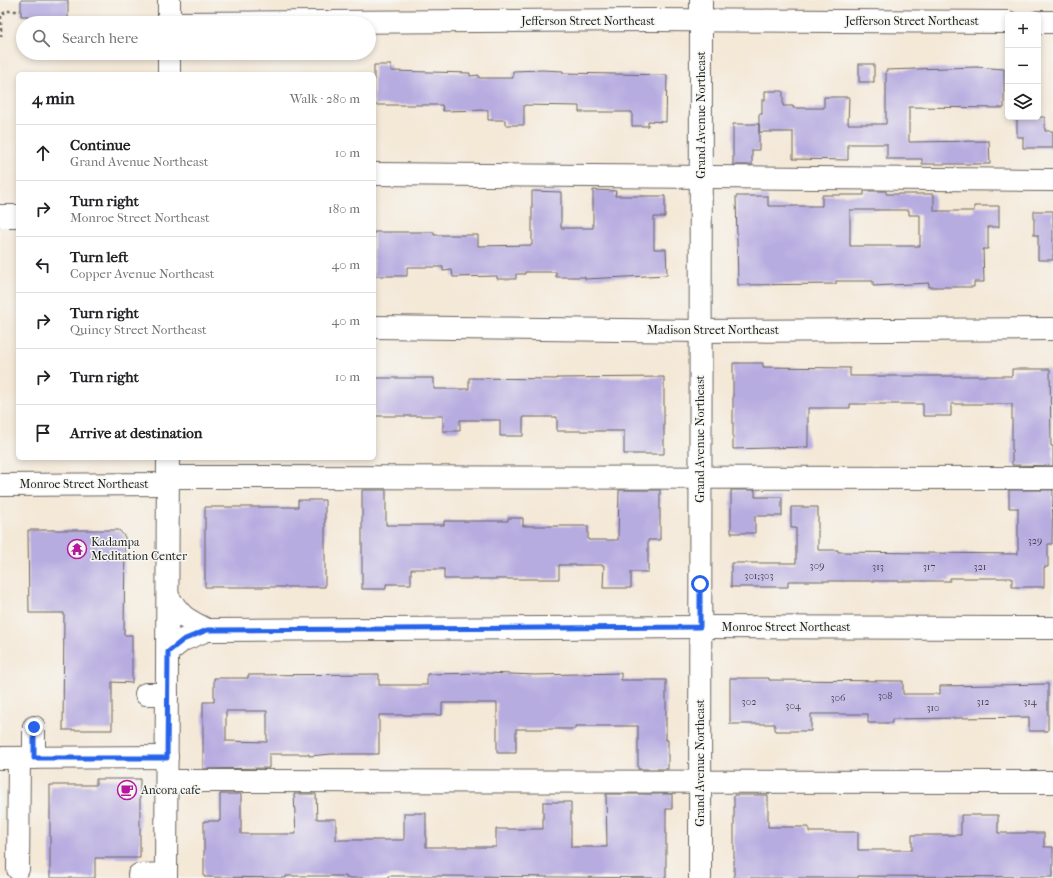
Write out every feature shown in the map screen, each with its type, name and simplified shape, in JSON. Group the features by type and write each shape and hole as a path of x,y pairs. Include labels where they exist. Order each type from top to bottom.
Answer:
{"street":[{"path":"169,0 169,16"},
{"name":"Jefferson Street Northeast","path":"339,16 455,13 650,20 701,10 1005,22"},
{"name":"Grand Avenue Northeast","path":"700,878 701,10"},
{"path":"1041,22 1053,22"},
{"path":"169,60 169,72"},
{"path":"376,174 1053,180"},
{"path":"0,216 16,216"},
{"name":"Madison Street Northeast","path":"376,327 700,331 1053,329"},
{"path":"139,874 166,876 168,473"},
{"name":"Monroe Street Northeast","path":"0,485 168,473 1053,478"},
{"name":"Monroe Street Northeast","path":"168,597 186,620 207,630"},
{"name":"Monroe Street Northeast","path":"168,652 183,640 207,630 700,627 1053,628"},
{"path":"146,694 167,694"},
{"path":"18,869 18,758 34,727"},
{"path":"18,758 167,758"},
{"path":"167,781 1053,782"}],"path":[{"path":"1,37 1,15 8,11 21,11"}],"building":[{"path":"21,0 68,0 68,16 21,16"},
{"path":"859,64 874,64 874,82 859,82"},
{"path":"374,65 391,65 391,71 470,73 470,76 479,75 479,78 513,78 513,71 542,70 563,71 563,73 667,75 666,122 648,121 648,126 632,126 632,112 579,112 579,106 524,105 524,125 505,125 505,120 488,120 488,110 443,111 442,105 376,105 376,72 374,72"},
{"path":"976,67 1004,69 1004,108 909,107 909,142 989,141 990,164 922,164 922,159 887,159 887,144 848,144 848,160 793,159 793,132 759,132 759,114 762,114 762,100 765,100 765,91 783,91 783,106 793,106 793,108 824,108 824,97 849,97 848,124 886,124 886,70"},
{"path":"1041,117 1045,117 1045,131 1053,131 1053,148 1023,148 1023,137 1017,137 1017,120 1041,120"},
{"path":"733,124 759,124 759,150 752,150 752,165 733,165"},
{"path":"593,190 616,191 615,196 665,196 665,217 654,217 654,249 666,249 667,275 585,279 585,277 556,277 556,272 525,272 525,274 516,274 516,279 497,279 497,276 453,277 452,270 443,271 443,267 407,267 407,276 376,276 376,232 434,232 434,235 478,235 478,246 532,245 532,191 561,192 561,228 593,228"},
{"path":"864,191 886,191 886,194 934,194 934,211 974,211 974,206 999,206 999,227 988,227 988,249 983,249 984,282 974,282 974,287 929,287 929,283 873,286 873,281 836,281 836,284 738,285 736,196 768,196 768,206 822,206 822,195 864,195","holes":["850,210 909,210 909,215 920,215 920,246 850,246"]},
{"path":"1034,211 1053,211 1053,260 1038,260 1038,235 1034,235"},
{"path":"733,363 763,363 763,367 850,368 850,376 1012,376 1012,369 1050,369 1051,446 1053,446 1053,466 1012,465 1012,404 951,404 951,416 923,416 923,404 850,404 850,408 808,408 808,447 733,449"},
{"path":"664,377 664,454 624,454 624,431 557,431 557,417 523,417 523,436 500,436 500,420 460,420 460,431 443,431 443,416 376,416 376,378 434,378 434,389 469,389 469,378"},
{"path":"362,490 386,490 386,525 444,525 444,521 508,521 508,518 523,518 523,526 588,526 588,540 618,540 619,490 660,490 660,540 648,540 648,572 631,572 631,588 603,588 604,565 559,565 559,579 444,579 444,569 411,569 411,584 386,584 386,589 362,589"},
{"path":"731,490 755,490 755,497 782,497 782,516 755,516 755,533 731,533"},
{"path":"1009,490 1053,490 1052,544 1048,544 1048,567 1044,567 1044,587 1012,587 1012,578 950,578 950,581 788,581 788,587 731,587 731,563 796,563 796,528 791,528 791,507 818,507 818,550 838,550 838,552 1018,554 1018,508 1009,508"},
{"path":"298,500 325,500 325,587 205,587 205,507 298,507"},
{"path":"28,530 119,530 125,537 124,635 132,635 132,683 112,682 112,730 63,730 64,613 29,613"},
{"path":"487,673 535,675 621,673 621,680 666,680 666,740 668,740 668,769 638,769 638,726 575,726 575,729 516,729 516,753 497,753 497,703 442,703 442,715 379,715 379,754 332,754 309,756 309,754 269,754 269,768 203,769 203,702 214,702 214,678 248,678 248,675 379,674 379,685 427,685 427,674","holes":["226,711 267,711 267,742 226,741"]},
{"path":"730,678 769,678 769,680 903,681 903,694 940,694 940,686 1048,684 1048,731 1029,731 1029,717 892,719 892,723 868,723 868,714 811,714 811,731 775,731 775,724 730,724"},
{"path":"96,779 140,779 140,858 95,858 95,878 50,878 50,785 96,785"},
{"path":"220,794 241,794 241,834 296,834 294,794 316,794 317,819 336,819 336,840 404,840 404,813 426,813 426,847 496,847 496,829 543,829 543,802 571,802 571,847 607,847 606,794 672,794 672,809 666,809 666,878 448,876 388,876 388,878 346,878 346,876 286,876 286,878 204,877 204,821 220,821"},
{"path":"734,795 768,795 768,827 809,827 809,832 858,832 858,850 912,850 912,835 961,835 961,815 998,815 998,833 1044,833 1044,847 1053,847 1053,877 858,876 858,878 734,878"}],"place":[{"name":"Kadampa Meditation Center","path":"77,549"},
{"name":"Ancora cafe","path":"127,790"}],"route":[{"path":"34,727 34,758 167,758 168,652 176,644 183,640 207,630 700,627 700,584"}]}
